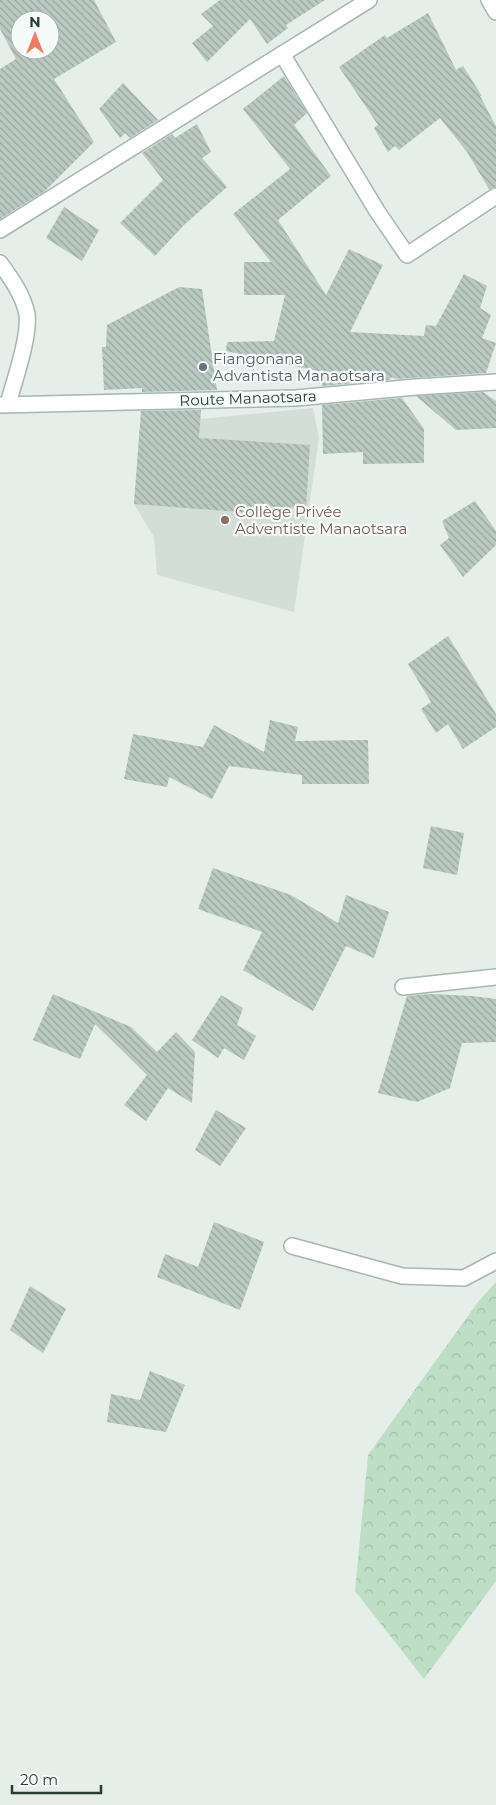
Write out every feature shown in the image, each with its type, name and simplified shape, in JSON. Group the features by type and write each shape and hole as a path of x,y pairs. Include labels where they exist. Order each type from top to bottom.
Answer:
{"street":[{"path":"0,230 369,0"},
{"path":"489,0 496,12"},
{"path":"282,54 407,255 496,196"},
{"path":"0,263 15,283 27,314 25,342 4,405"},
{"name":"Route Manaotsara","path":"4,405 296,398 496,382"},
{"path":"403,987 496,977"},
{"path":"292,1246 402,1276 464,1278 496,1261"}],"shaded area":[{"name":"Collège Privée Adventiste Manaotsara","path":"313,408 319,438 294,612 157,575 154,537 134,504 140,425"}],"green space":[{"path":"496,1282 496,1581 424,1679 355,1591 368,1455 478,1302"}],"building":[{"path":"0,0 94,0 116,42 54,79 94,142 45,191 0,219 0,69 14,60 60,60 60,10 10,10 10,48 0,29"},
{"path":"220,0 325,0 286,25 288,28 267,44 250,19 207,62 192,43 213,26 201,14"},
{"path":"428,13 456,70 463,66 482,96 480,96 496,126 496,187 489,189 467,152 440,118 399,150 395,146 388,152 374,128 378,125 339,67 385,35 387,38"},
{"path":"284,76 307,113 294,125 331,176 278,220 326,295 349,249 383,265 350,332 424,336 426,325 436,326 464,274 487,286 480,308 491,315 482,338 496,343 486,373 396,379 392,377 389,380 322,386 322,372 226,351 227,342 274,341 285,295 244,295 244,262 271,262 233,214 290,169 243,109"},
{"path":"123,83 158,120 130,138 125,133 120,138 99,109"},
{"path":"197,124 211,152 202,158 227,187 184,225 155,256 120,223 163,180 142,153 172,134 175,138"},
{"path":"64,207 99,230 82,261 46,238"},
{"path":"179,287 202,289 217,390 142,392 142,388 104,390 102,347 106,347 107,325"},
{"path":"483,392 496,401 496,428 456,430 416,396"},
{"path":"402,398 424,429 424,463 363,464 363,452 323,454 322,405"},
{"name":"Collège Privée Adventiste Manaotsara","path":"201,410 199,438 310,445 306,508 252,506 252,513 134,504 141,411"},
{"path":"475,501 496,531 496,545 463,577 440,545 449,538 442,521"},
{"path":"448,636 496,714 496,727 463,749 448,724 436,733 421,709 431,702 408,664"},
{"path":"270,720 298,727 295,741 368,740 369,784 302,784 302,775 229,766 212,799 169,777 167,787 124,779 133,734 203,747 214,725 264,752"},
{"path":"431,826 464,833 457,875 423,868"},
{"path":"213,868 291,895 338,923 346,895 389,912 374,958 346,946 313,1011 243,970 262,932 198,909"},
{"path":"53,994 131,1027 157,1052 176,1032 195,1052 192,1103 168,1088 146,1121 124,1105 147,1075 95,1024 80,1059 33,1040"},
{"path":"430,994 496,999 496,1042 462,1043 450,1088 417,1102 378,1093 407,996"},
{"path":"221,995 243,1008 237,1025 256,1036 244,1060 224,1048 218,1058 192,1040"},
{"path":"216,1110 246,1128 220,1166 195,1150"},
{"path":"214,1222 264,1242 240,1310 157,1277 165,1254 198,1267"},
{"path":"30,1286 66,1309 43,1353 10,1330"},
{"path":"150,1371 185,1385 166,1432 107,1422 111,1394 140,1400"}],"place":[{"name":"Fiangonana Advantista Manaotsara","path":"203,367"},
{"name":"Collège Privée Adventiste Manaotsara","path":"225,520"}]}
